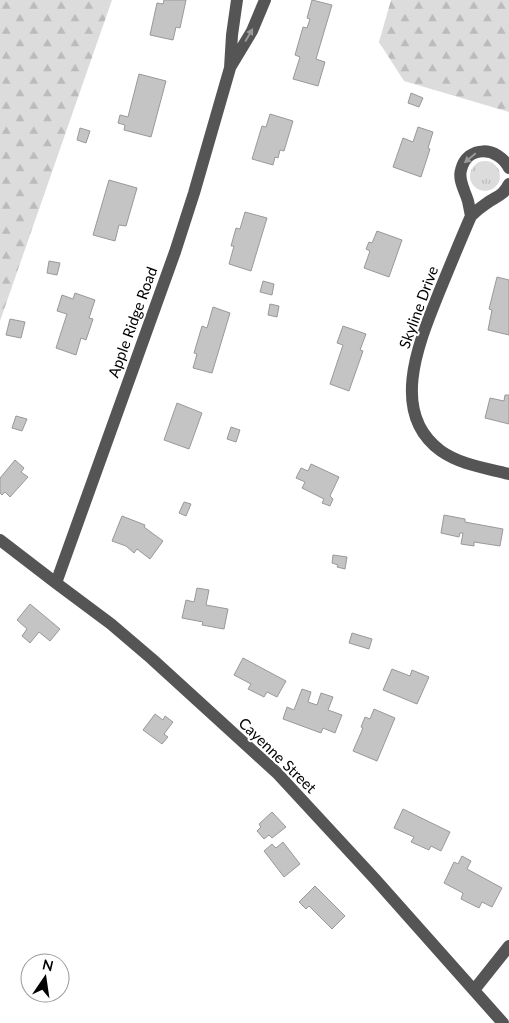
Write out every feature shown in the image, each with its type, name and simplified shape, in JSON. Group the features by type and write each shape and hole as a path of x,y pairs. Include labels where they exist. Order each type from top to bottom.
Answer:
{"street":[{"name":"Apple Ridge Road","path":"56,583 194,192 230,68 237,0"},
{"name":"Apple Ridge Road","path":"230,68 252,31 265,0"},
{"path":"470,216 468,202 460,179 460,171 464,163 476,152 485,151 501,156 509,168"},
{"path":"470,216 491,200 498,198 505,192 509,184"},
{"name":"Skyline Drive","path":"470,216 420,342 413,373 413,405 418,424 441,451 467,464 509,474"},
{"name":"Cayenne Street","path":"0,540 111,624 277,773 504,1023"},
{"path":"474,990 509,946"}],"green space":[{"path":"0,0 112,0 0,321"},
{"path":"391,0 509,0 509,112 404,81 379,42"},
{"path":"485,161 496,165 500,176 496,187 485,191 474,187 470,176 474,165"}],"building":[{"path":"164,0 186,0 180,28 176,27 173,40 150,35 157,3 163,4"},
{"path":"312,0 332,5 316,59 325,62 318,86 293,79 300,57 295,55 303,27 307,28 310,19 307,18"},
{"path":"139,74 166,81 151,137 124,130 125,125 118,123 120,115 128,117"},
{"path":"411,93 423,98 419,107 408,103"},
{"path":"270,114 293,121 284,151 280,150 278,158 275,157 273,165 252,159 262,126 266,127"},
{"path":"418,127 433,132 421,177 393,167 403,138 413,142"},
{"path":"80,128 90,131 86,143 77,140"},
{"path":"109,180 137,188 126,226 119,225 115,241 93,235"},
{"path":"245,212 267,218 251,271 229,264 236,228 240,229"},
{"path":"377,231 402,240 389,277 364,268 370,251 366,249 369,242 372,243"},
{"path":"49,261 60,263 57,275 47,273"},
{"path":"497,277 509,280 509,335 488,330 492,310 489,309"},
{"path":"263,281 274,284 272,295 260,292"},
{"path":"75,293 95,300 89,318 93,319 86,340 81,338 76,355 56,348 67,314 57,311 62,295 73,299"},
{"path":"270,304 279,306 277,317 268,315"},
{"path":"213,307 230,313 212,373 193,368 197,354 194,353 202,326 207,328"},
{"path":"10,319 25,322 21,338 6,335"},
{"path":"343,326 366,334 360,350 363,351 349,391 330,384 343,345 337,343"},
{"path":"505,395 509,395 509,424 485,418 490,398 504,401"},
{"path":"177,403 202,413 189,449 164,440"},
{"path":"16,416 27,419 22,431 12,428"},
{"path":"231,427 240,430 236,442 227,439"},
{"path":"15,460 24,468 21,472 28,477 10,497 5,492 2,495 0,493 0,478"},
{"path":"311,464 339,477 330,496 333,499 330,506 322,503 324,499 302,488 305,482 296,478 301,468 308,471"},
{"path":"184,502 191,504 186,516 179,513"},
{"path":"444,515 465,519 465,522 503,529 500,546 474,542 474,546 461,544 463,533 460,533 459,537 441,533"},
{"path":"122,516 145,525 144,527 163,541 150,559 137,549 134,553 126,546 112,541"},
{"path":"333,555 347,557 345,569 337,567 338,565 332,563"},
{"path":"197,588 209,590 206,605 228,609 224,629 202,625 203,622 182,618 186,600 194,602"},
{"path":"30,604 60,629 50,641 39,632 30,643 22,636 27,629 17,620"},
{"path":"352,633 372,639 369,649 349,643"},
{"path":"243,658 286,681 277,697 267,692 264,697 248,689 251,684 234,675"},
{"path":"392,669 410,676 412,670 429,677 417,704 383,690"},
{"path":"302,689 311,692 308,702 317,705 321,693 333,697 328,710 342,715 335,733 323,728 321,733 283,719 287,707 294,710"},
{"path":"374,709 395,718 377,761 353,751 363,728 361,727 365,717 370,719"},
{"path":"155,714 163,720 165,716 173,722 164,734 168,737 162,744 143,730"},
{"path":"403,809 450,832 441,851 431,846 429,850 411,842 414,837 394,828"},
{"path":"272,812 286,827 272,838 269,835 264,839 257,831 261,827 259,824"},
{"path":"283,842 300,864 284,877 264,851 272,844 276,848"},
{"path":"462,856 471,861 467,869 502,888 492,907 482,902 479,908 461,899 463,893 444,883 454,862 458,864"},
{"path":"315,886 345,916 332,929 309,906 306,909 299,902"}]}
